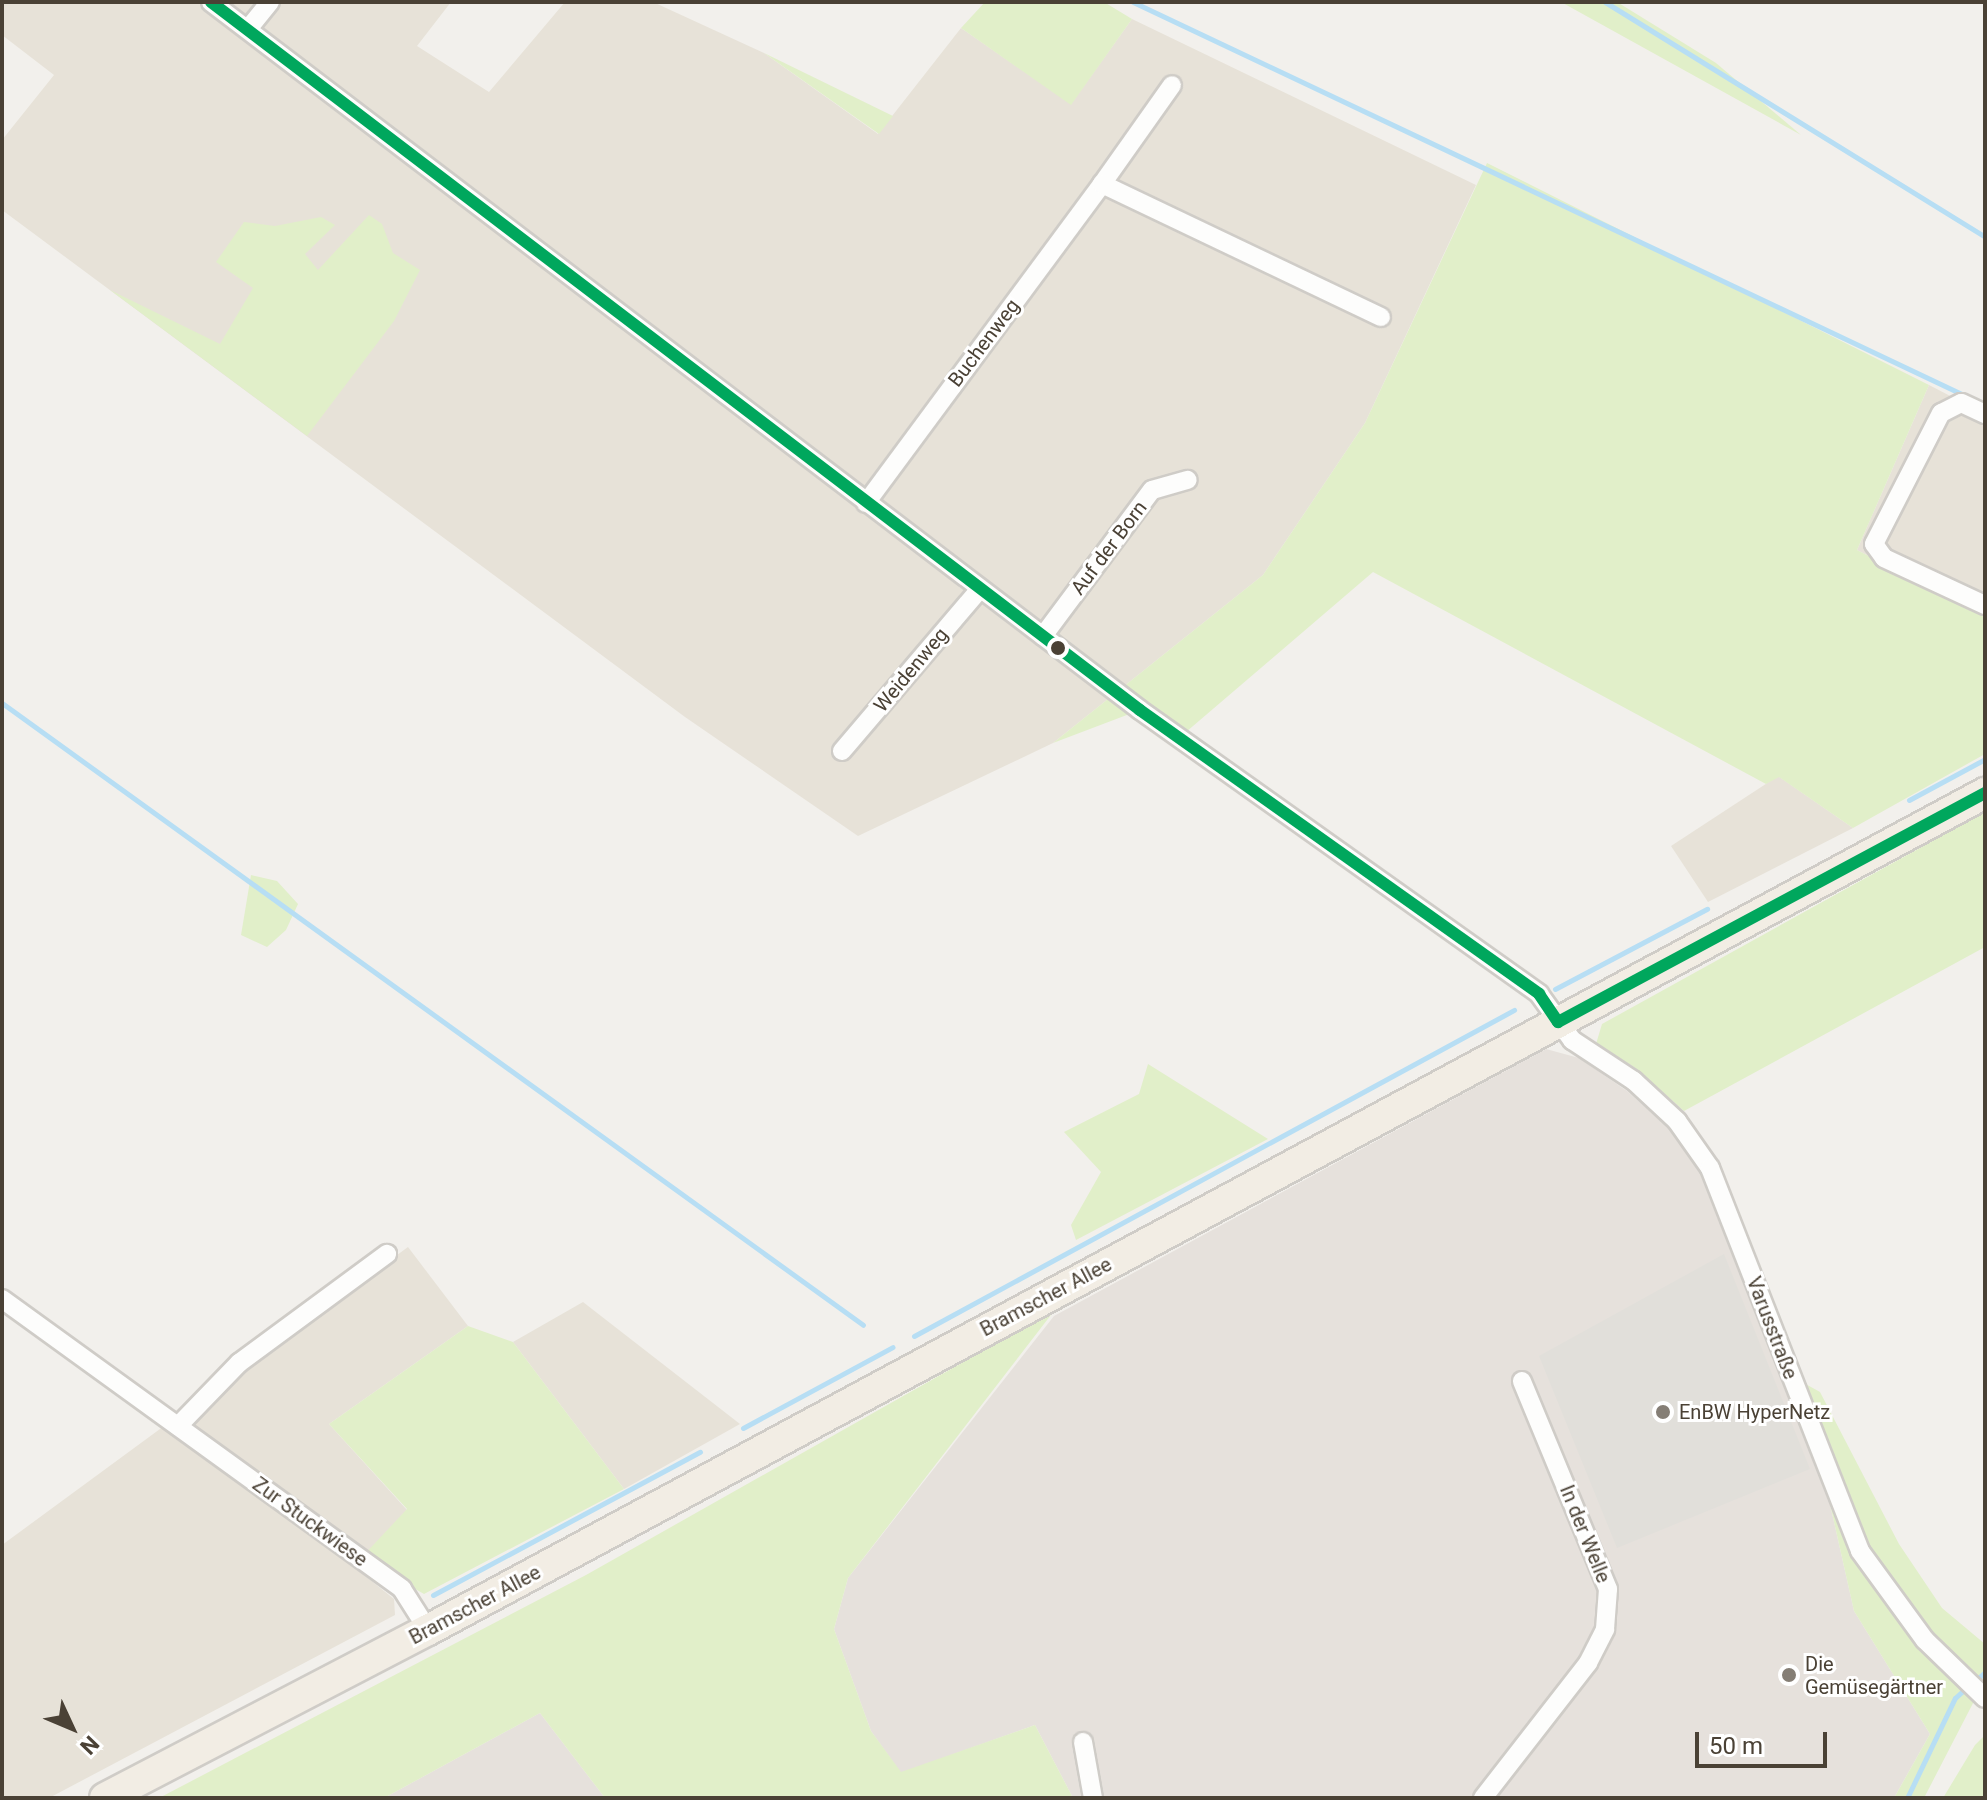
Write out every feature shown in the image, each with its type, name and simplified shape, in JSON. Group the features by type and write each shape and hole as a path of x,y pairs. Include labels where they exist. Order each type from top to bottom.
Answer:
{"main road":[{"name":"Bramscher Allee","path":"105,1798 428,1630 1985,793"}],"street":[{"name":"Varusstraße","path":"211,2 980,589 1539,994 1572,1040 1634,1081 1677,1121 1710,1168 1860,1551 1886,1592 1959,1676 1982,1695"},
{"path":"248,29 270,2"},
{"name":"Buchenweg","path":"866,503 1172,85"},
{"path":"1102,184 1381,317"},
{"path":"1985,414 1961,403 1941,413 1874,544 1884,558 1985,605"},
{"name":"Auf der Born","path":"1043,636 1152,490 1188,480"},
{"name":"Weidenweg","path":"842,751 980,589"},
{"path":"178,1426 239,1363 387,1254"},
{"name":"Zur Stuckwiese","path":"2,1299 402,1589 428,1630"},
{"name":"In der Welle","path":"1483,1798 1588,1663 1605,1629 1608,1589 1522,1381"},
{"path":"1083,1742 1093,1798"}],"shaded area":[{"path":"2,2 451,2 417,46 489,92 565,2 653,2 764,53 878,134 961,28 1071,104 1132,19 1476,185 1365,423 1263,575 1053,743 858,836 685,717 2,210 2,140 54,75 2,35"},
{"path":"1929,385 1985,414 1985,616 1857,550"},
{"path":"1778,776 1853,828 1708,902 1671,846"},
{"path":"1546,1049 1579,1058 1627,1091 1675,1134 1701,1173 1823,1473 1854,1611 1930,1734 1894,1798 1073,1798 1035,1725 901,1773 871,1731 834,1629 848,1578 1054,1316"},
{"path":"408,1247 468,1326 329,1424 407,1510 354,1567 394,1599 395,1615 49,1798 2,1798 2,1545"},
{"path":"1724,1254 1810,1469 1617,1548 1539,1356"},
{"path":"583,1302 740,1424 624,1489 513,1342"},
{"path":"540,1713 605,1798 384,1798"}],"green space":[{"path":"985,2 1104,2 1132,19 1071,105 961,28"},
{"path":"1561,2 1617,2 1716,63 1801,135"},
{"path":"764,53 893,116 879,134"},
{"path":"1487,163 1929,385 1857,550 1985,616 1985,754 1853,828 1779,777 1766,784 1373,572 1179,738 1140,710 1053,743 1263,575 1365,423"},
{"path":"369,215 382,224 393,253 420,270 394,321 307,436 110,290 220,344 253,288 216,262 244,222 275,226 321,217 335,225 305,254 318,270"},
{"path":"1985,812 1985,947 1684,1111 1634,1067 1596,1044 1602,1024"},
{"path":"251,875 277,881 298,904 286,930 267,947 241,935"},
{"path":"1148,1064 1268,1139 1076,1240 1071,1225 1101,1172 1064,1132 1139,1094"},
{"path":"1054,1311 848,1578 834,1629 871,1731 901,1772 1035,1725 1073,1798 605,1798 540,1713 384,1798 159,1798 586,1575"},
{"path":"468,1326 513,1342 624,1489 424,1594 361,1558 407,1509 329,1424"},
{"path":"1802,1382 1820,1392 1899,1544 1942,1608 1985,1644 1985,1680 1924,1798 1894,1798 1930,1734 1854,1611 1823,1473 1836,1464"},
{"path":"1985,1735 1985,1798 1943,1798 1975,1745"}],"waterway":[{"path":"1133,2 1964,395"},
{"path":"1605,2 1985,237"},
{"path":"2,703 863,1325"},
{"path":"1909,800 1985,759"},
{"path":"1555,989 1707,909"},
{"path":"914,1336 1514,1010"},
{"path":"743,1428 893,1347"},
{"path":"433,1595 700,1452"},
{"path":"1974,1682 1985,1672"},
{"path":"1907,1798 1955,1698 1966,1688"}],"transit line":[{"path":"211,2 1140,710 1539,994 1558,1022"},
{"path":"1558,1022 1985,793"}],"place":[{"name":"EnBW HyperNetz","path":"1663,1412"},
{"name":"Die Gemüsegärtner","path":"1789,1675"}]}
